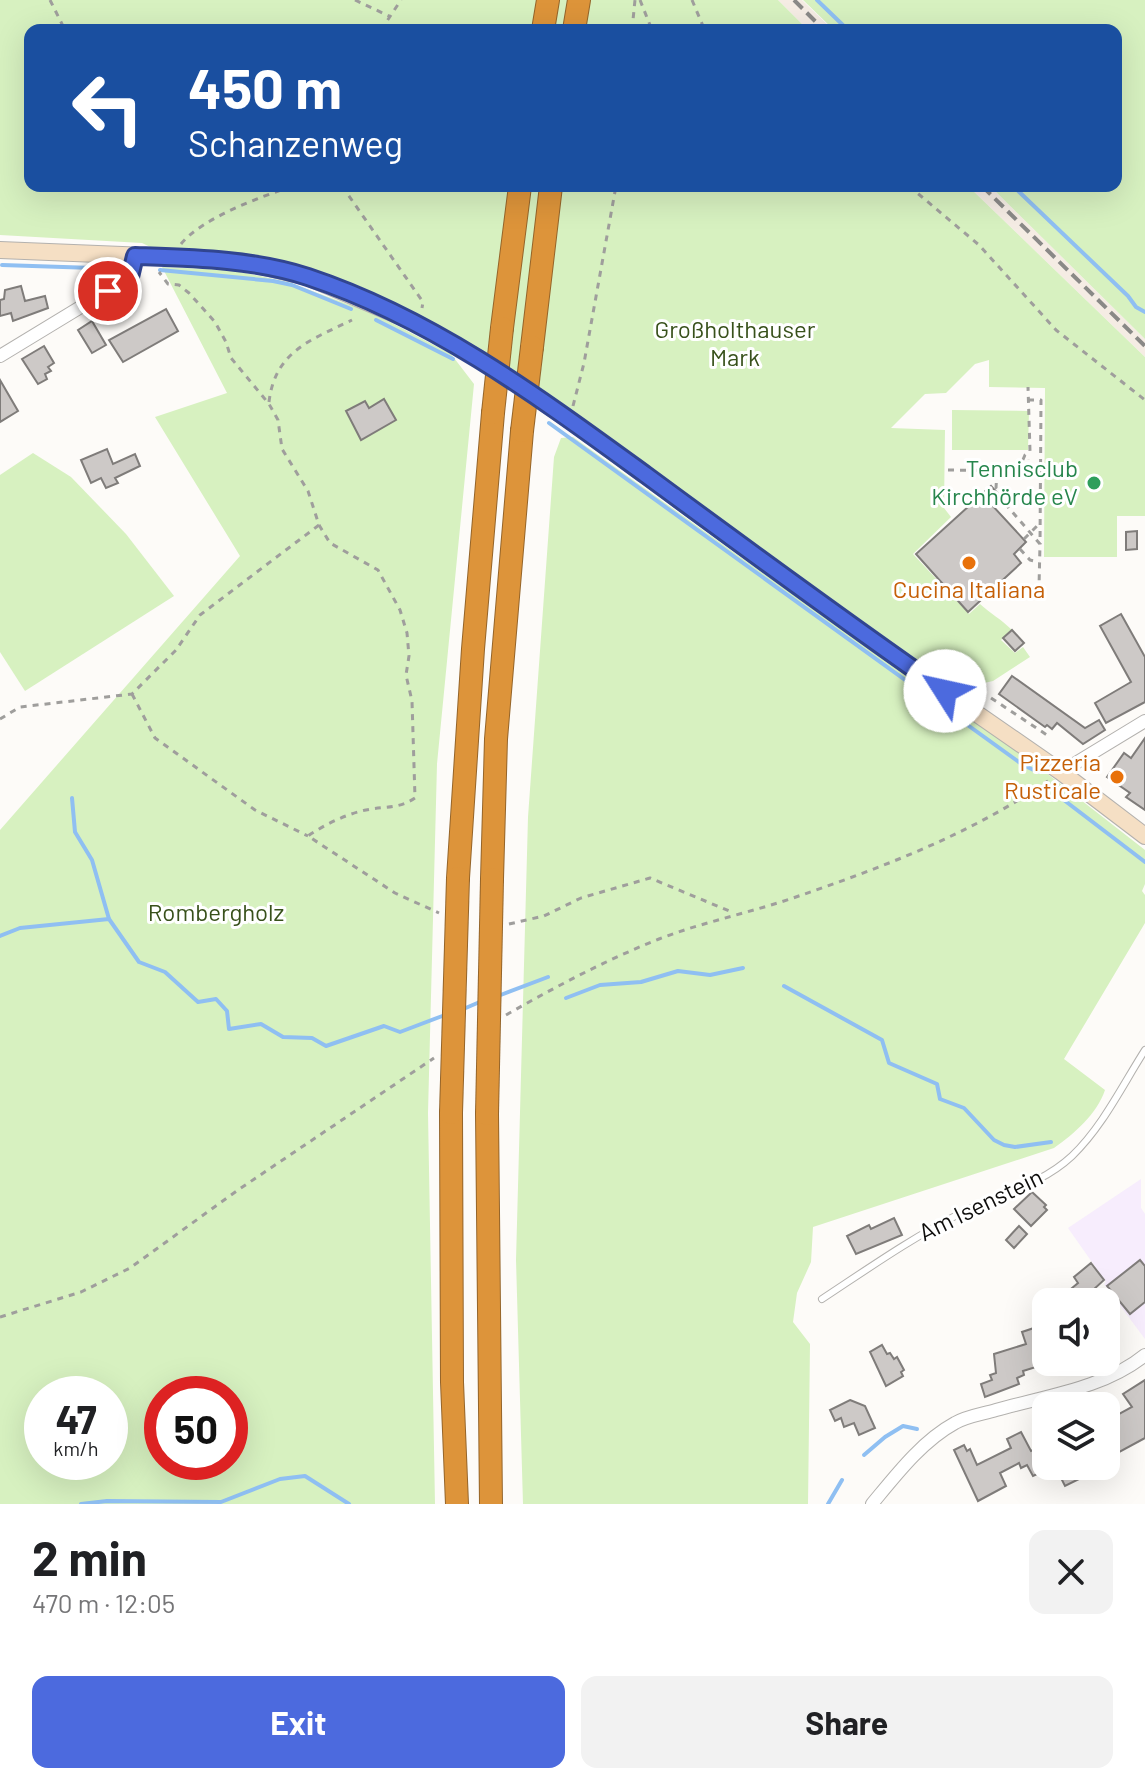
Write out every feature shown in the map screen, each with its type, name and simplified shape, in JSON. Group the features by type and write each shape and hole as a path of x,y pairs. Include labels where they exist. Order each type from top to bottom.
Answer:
{"highway":[{"path":"544,24 548,0"},
{"path":"575,24 578,3"},
{"path":"457,1504 452,1382 451,1113 458,878 493,413 519,192"},
{"path":"491,1504 487,1114 496,739 522,431 550,192"}],"main road":[{"path":"0,250 243,262 307,277 418,324 480,359 569,420 875,643 1061,772 1145,836"}],"street":[{"path":"0,356 130,277 135,256"},
{"path":"1061,772 1145,721"},
{"path":"872,1504 920,1451 957,1422 1106,1378 1145,1355"}],"lane":[{"name":"Am Isenstein","path":"822,1299 887,1257 900,1245 1041,1178 1069,1158 1094,1132 1145,1050"}],"path":[{"path":"50,0 62,24"},
{"path":"355,0 389,16"},
{"path":"384,24 401,0"},
{"path":"633,24 638,0"},
{"path":"638,0 649,24"},
{"path":"692,0 702,24"},
{"path":"0,719 20,707 132,694 176,650 200,615 319,525 308,491 282,449 278,420 269,404 231,358 215,322 189,293 179,285 168,284 162,279 163,257 189,234 256,198 274,192"},
{"path":"346,192 423,302 418,324"},
{"path":"569,420 584,363 615,192"},
{"path":"916,192 979,245 1056,330 1145,400"},
{"path":"269,404 271,387 280,365 315,338 352,320"},
{"path":"1018,471 1030,451 1028,387"},
{"path":"1028,400 1041,400 1039,587"},
{"path":"1027,471 1028,459"},
{"path":"948,470 1041,471"},
{"path":"997,471 996,488 1002,494 1002,500 1040,544"},
{"path":"1024,539 1041,522"},
{"path":"1020,549 1030,560 1039,562"},
{"path":"132,694 155,738 255,810 308,836"},
{"path":"991,698 1050,737"},
{"path":"734,913 791,898 917,851 1009,808 1061,772"},
{"path":"0,1317 81,1292 130,1268 238,1190"}],"shaded area":[{"path":"778,0 802,0 827,24 802,24"},
{"path":"974,192 996,192 1145,339 1145,357"},
{"path":"1141,1179 1141,1208 1145,1214 1145,1339 1120,1305 1120,1288 1107,1288 1106,1282 1068,1228"}],"green space":[{"name":"Großholthauser Mark","path":"0,0 778,0 802,24 24,24 24,192 974,192 1145,357 1145,516 1117,516 1117,557 1044,557 1045,388 989,387 989,360 975,364 946,393 925,394 891,428 945,430 944,508 951,517 913,554 969,614 980,604 1008,626 1012,630 1001,640 1015,653 1023,647 1030,657 993,681 984,683 984,687 971,694 875,643 480,359 307,277 171,257 142,243 0,235"},
{"path":"803,0 1145,0 1145,339 996,192 1122,192 1122,24 828,24"},
{"name":"Rombergholz","path":"162,267 231,270 288,282 377,315 451,354 474,384 437,764 428,1113 435,1504 0,1504 0,830 240,556 155,417 227,393"},
{"path":"952,410 1029,411 1028,450 952,450"},
{"path":"573,437 1031,761 1145,850 1145,884 1142,891 1145,895 1145,923 1064,1059 1105,1090 1084,1123 1054,1148 813,1227 811,1262 797,1293 793,1322 810,1344 808,1504 523,1504 516,1260 528,817 554,457 561,438"},
{"path":"33,453 71,477 126,534 174,596 25,691 0,652 0,475"}],"building":[{"path":"21,286 25,301 45,296 48,308 13,321 11,313 0,316 0,300 4,299 5,290"},
{"path":"166,309 178,331 123,362 109,340"},
{"path":"92,321 106,345 92,353 78,330"},
{"path":"44,346 54,363 48,367 51,371 45,374 47,379 38,384 22,359"},
{"path":"0,380 18,411 0,422"},
{"path":"384,399 396,420 361,440 346,411 365,401 369,408"},
{"path":"107,449 113,464 135,454 140,466 115,478 118,483 106,488 101,478 91,483 81,460"},
{"path":"991,486 1000,496 991,504 1026,542 1014,554 1021,563 968,612 916,554"},
{"path":"1137,531 1137,549 1126,550 1126,532"},
{"path":"1121,614 1145,657 1145,702 1106,723 1095,703 1131,682 1100,626"},
{"path":"1012,630 1024,643 1015,651 1003,638"},
{"path":"1012,676 1085,728 1099,720 1105,730 1083,744 1057,723 1052,729 1047,725 1045,727 999,694"},
{"path":"1145,738 1145,810 1126,797 1130,793 1107,777 1124,753 1131,758"},
{"path":"1032,1192 1046,1205 1047,1210 1031,1226 1014,1209"},
{"path":"894,1218 902,1235 856,1254 847,1236 869,1225 871,1229"},
{"path":"1019,1226 1027,1234 1014,1248 1006,1240"},
{"path":"1140,1260 1145,1266 1145,1302 1130,1314 1120,1302 1120,1288 1107,1286"},
{"path":"1091,1263 1104,1280 1095,1288 1072,1288 1078,1283 1074,1277"},
{"path":"1032,1329 1032,1368 1023,1371 1024,1375 1017,1378 1019,1384 985,1397 981,1384 992,1380 990,1375 996,1373 994,1354 1026,1344 1022,1332"},
{"path":"882,1345 887,1354 890,1353 894,1359 897,1357 904,1370 901,1372 903,1376 886,1386 870,1352"},
{"path":"1145,1380 1145,1438 1120,1452 1120,1413 1132,1407 1123,1394"},
{"path":"850,1400 865,1406 875,1428 859,1435 854,1423 844,1427 841,1418 835,1421 830,1410"},
{"path":"1021,1432 1032,1451 1032,1474 1027,1465 1021,1468 1019,1463 1000,1473 1006,1486 978,1501 954,1450 964,1445 967,1451 970,1449 977,1465 1011,1448 1007,1439"},
{"path":"1062,1480 1077,1480 1065,1486"}],"waterway":[{"path":"817,0 842,24"},
{"path":"1019,192 1136,307 1145,312"},
{"path":"2,265 124,269"},
{"path":"160,270 273,281 292,285 351,309"},
{"path":"376,320 453,359"},
{"path":"549,423 1023,765 1038,772"},
{"path":"1056,794 1145,862"},
{"path":"72,798 75,832 92,860 109,919"},
{"path":"0,936 20,928 109,919 139,962 165,972 198,1002 216,999 227,1011 229,1029 261,1024 283,1037 312,1038 326,1046 384,1026 400,1032 445,1015"},
{"path":"566,998 600,985 641,982 678,971 710,975 743,968"},
{"path":"498,996 548,977"},
{"path":"784,986 882,1040 889,1063 937,1084 940,1099 964,1108 994,1140 1015,1147 1051,1142"},
{"path":"461,1010 482,1001"},
{"path":"864,1455 903,1426 917,1429"},
{"path":"81,1504 107,1501 221,1502 280,1479 305,1476 349,1504"},
{"path":"828,1504 842,1480"}],"railway":[{"path":"794,0 818,24"},
{"path":"988,192 1145,346"}],"place":[{"name":"Tennisclub Kirchhörde eV","path":"1094,483"},
{"name":"Cucina Italiana","path":"969,563"},
{"name":"Pizzeria Rusticale","path":"1117,777"}],"route":[{"path":"108,291 130,277 135,256 243,262 307,277 418,324 480,359 569,420 945,691"}]}
